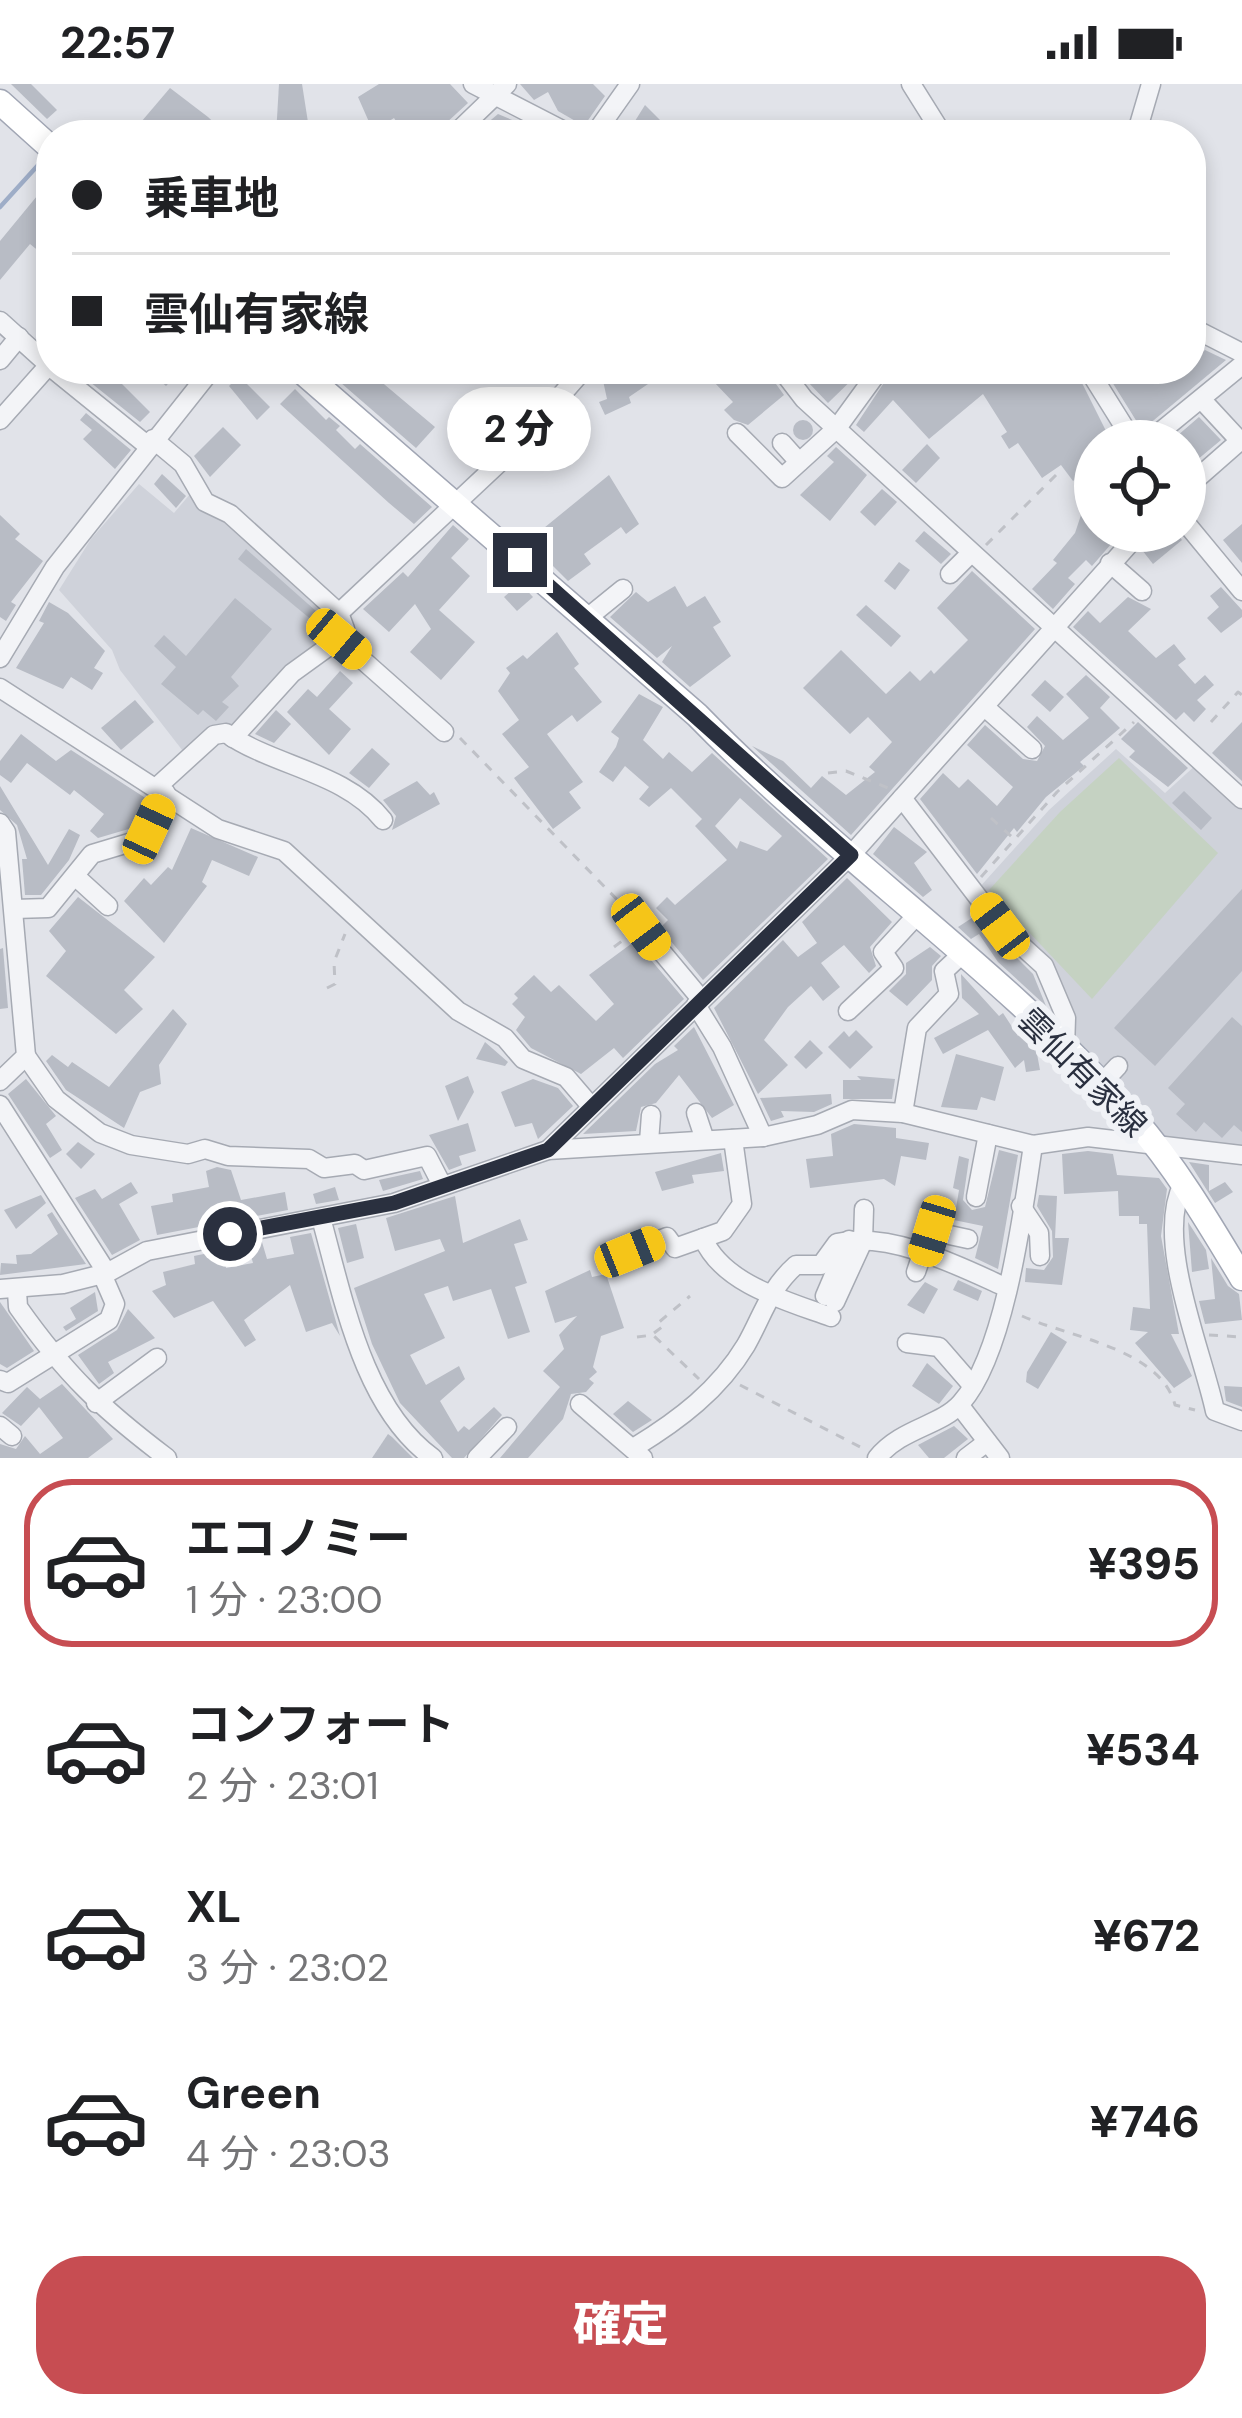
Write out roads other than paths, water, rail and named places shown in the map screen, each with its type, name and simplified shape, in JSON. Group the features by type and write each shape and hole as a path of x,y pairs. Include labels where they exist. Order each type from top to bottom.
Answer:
{"main road":[{"path":"0,102 36,134"},
{"name":"雲仙有家線","path":"315,384 1065,1048 1109,1075 1242,1278"}],"street":[{"path":"472,84 501,90 548,120"},
{"path":"605,120 630,84"},
{"path":"911,84 934,120"},
{"path":"470,120 501,90"},
{"path":"0,321 36,353"},
{"path":"1206,335 1242,353"},
{"path":"0,359 19,337"},
{"path":"1176,420 1242,365"},
{"path":"0,420 36,383"},
{"path":"73,384 183,464 205,502 230,514 340,613 345,629 339,639 292,673 232,738"},
{"path":"0,658 55,567 199,384"},
{"path":"340,613 516,447 571,384"},
{"path":"792,384 973,556 1242,799"},
{"path":"736,434 778,478 837,428 869,384"},
{"path":"1097,384 1120,420"},
{"path":"1202,400 1241,440 1206,471"},
{"path":"782,442 799,462"},
{"path":"1206,547 1242,591"},
{"path":"548,1150 851,855 988,709 1120,552"},
{"path":"950,574 973,556"},
{"path":"1110,562 1142,591"},
{"path":"586,619 623,589"},
{"path":"339,639 444,732"},
{"path":"0,688 218,829 284,851 458,1011 505,1038 523,1059 566,1077 613,1142"},
{"path":"988,709 1032,749"},
{"path":"14,909 49,908 92,854 142,839 162,790 214,735 308,767 342,792 366,799 383,820"},
{"path":"902,798 970,888 1052,978 1066,1018 1065,1048"},
{"path":"0,823 14,909 26,1056 56,1099 112,1141 159,1152 205,1149 232,1156 309,1159 329,1168 355,1164 372,1170 427,1156 442,1185"},
{"path":"75,876 108,906"},
{"path":"848,1011 894,968 883,952 916,915"},
{"path":"641,927 699,1002 764,1137"},
{"path":"903,1113 917,1028 949,994 944,971 961,955"},
{"path":"0,1015 22,1013"},
{"path":"0,1082 26,1056"},
{"path":"0,1105 104,1273 115,1304 110,1320 3,1385"},
{"path":"167,1458 96,1403 53,1354 9,1290 104,1273 147,1251 394,1203 548,1150 613,1142 764,1137 817,1125 852,1110 903,1113 1033,1145 1088,1137 1242,1155"},
{"path":"696,1113 705,1140"},
{"path":"649,1142 651,1115"},
{"path":"976,1197 988,1134"},
{"path":"608,1261 667,1237 674,1248 723,1231 739,1213 733,1138"},
{"path":"878,1457 905,1432 960,1406 991,1348 1033,1145"},
{"path":"1183,1184 1175,1204 1174,1262 1215,1411 1242,1421"},
{"path":"1022,1207 1040,1233 1040,1256"},
{"path":"703,1238 717,1264 769,1293 828,1310 864,1209"},
{"path":"321,1218 368,1367 401,1427 433,1458"},
{"path":"920,1263 933,1225 964,1237 955,1266"},
{"path":"580,1404 639,1452 689,1414 745,1348 769,1293 796,1265 821,1265 837,1243 856,1240 920,1263 968,1266 1004,1296"},
{"path":"783,1244 796,1265"},
{"path":"908,1343 939,1347 972,1385"},
{"path":"96,1403 157,1358"},
{"path":"960,1406 994,1450 966,1458"},
{"path":"477,1458 507,1426"}],"waterway":[{"path":"0,207 36,167"}]}
